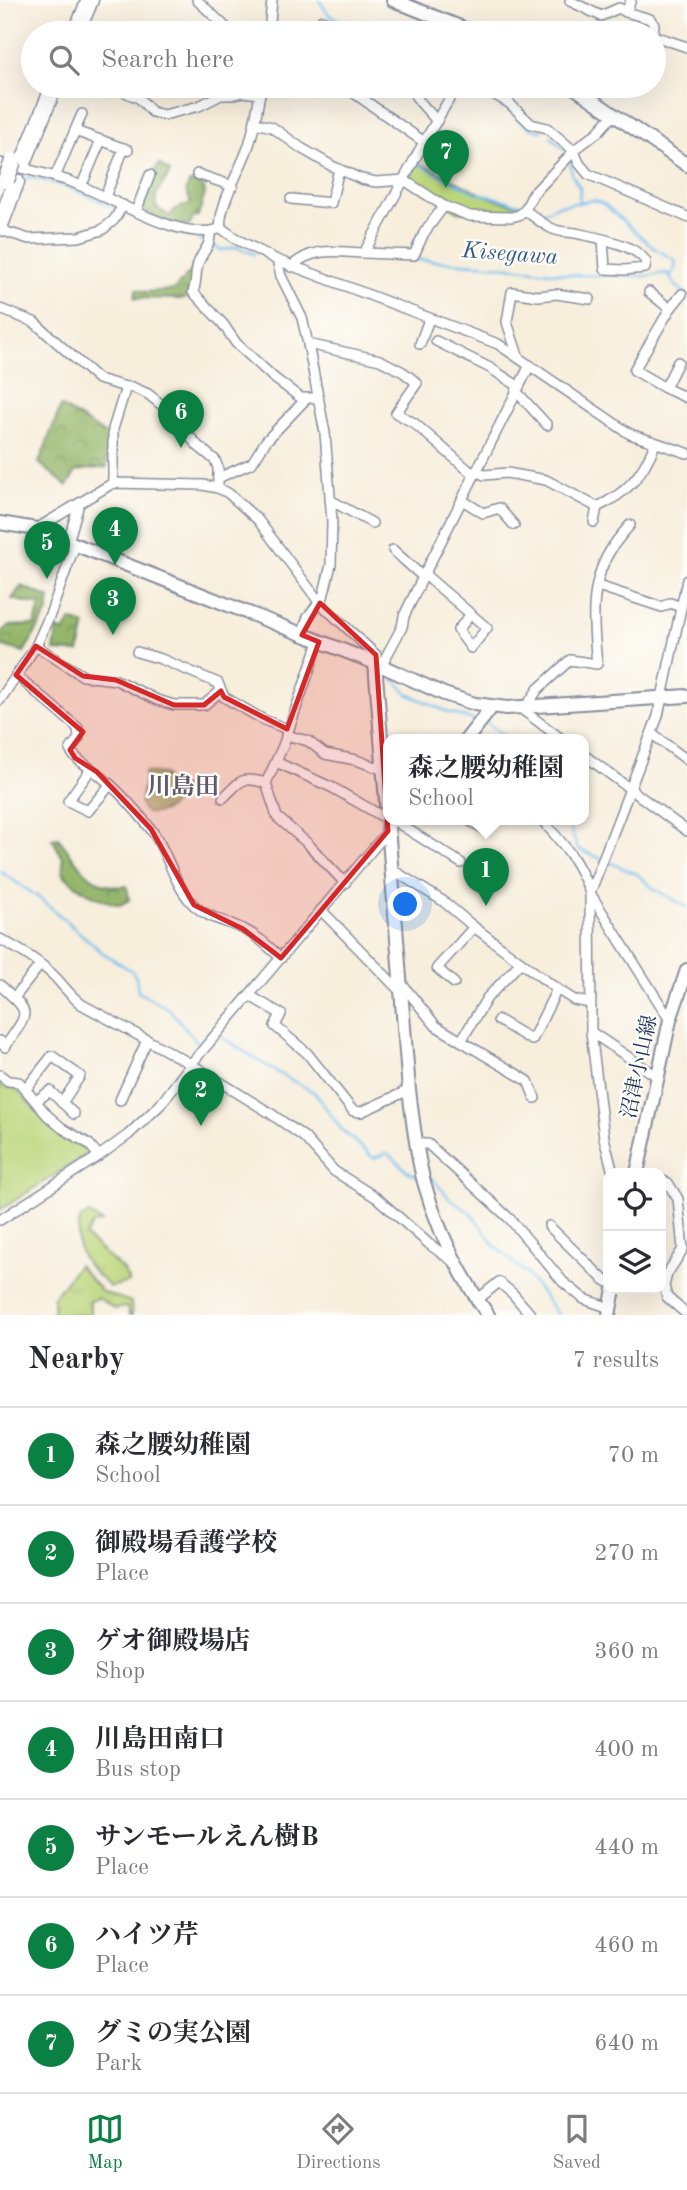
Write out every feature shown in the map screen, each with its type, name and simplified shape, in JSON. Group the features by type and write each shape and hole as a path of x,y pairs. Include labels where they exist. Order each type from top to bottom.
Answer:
{"highway":[{"path":"70,21 78,0"},
{"path":"81,21 90,0"},
{"path":"0,225 12,162 39,98"},
{"path":"12,162 47,98"}],"street":[{"path":"197,0 220,21"},
{"path":"269,21 272,0"},
{"path":"393,0 445,21"},
{"path":"626,12 631,0"},
{"path":"570,1 601,16 619,9 651,21"},
{"path":"666,40 687,47"},
{"path":"139,98 152,112 164,115 199,106 215,98"},
{"path":"221,228 221,212 249,146 259,98"},
{"path":"361,98 424,142"},
{"path":"417,98 437,121"},
{"path":"364,253 449,98"},
{"path":"500,98 531,124 547,128 588,174 687,217"},
{"path":"590,98 687,165"},
{"path":"55,177 82,114"},
{"path":"255,123 272,127 301,148 361,179 376,182 404,180 444,206 470,216 511,218 524,210 533,194 614,114"},
{"path":"75,131 126,149 105,197"},
{"path":"84,180 101,140"},
{"path":"12,162 76,183 105,197 121,209 136,211 176,229 210,235 221,228"},
{"path":"291,199 331,203 339,169"},
{"path":"197,174 233,186"},
{"path":"136,211 149,175"},
{"path":"291,267 301,258 314,253 414,255 424,233 444,206"},
{"path":"0,230 29,239 79,237 102,230 121,209"},
{"path":"524,210 554,230 603,240 627,247 643,256 645,268 624,271 605,269 603,240"},
{"path":"221,228 238,240 291,267 498,344 630,434 687,453"},
{"path":"210,235 208,248 197,267 193,292 223,324 236,343 289,390 306,399 318,398"},
{"path":"277,261 281,276 302,318 308,344 325,433 333,543 331,565 320,603 308,617 302,635"},
{"path":"649,291 670,309"},
{"path":"518,356 508,322 512,292 590,299"},
{"path":"682,294 670,309 634,370 687,398"},
{"path":"0,309 34,322 98,379 132,387 148,394 215,460 218,483 258,520 320,603 376,655 383,752"},
{"path":"420,344 429,319"},
{"path":"436,341 490,368 517,388 547,425"},
{"path":"308,344 380,360 417,383 396,413 414,423 475,473 507,473 546,480 597,507"},
{"path":"665,387 678,362"},
{"path":"378,665 402,627 404,616 530,365"},
{"path":"113,483 113,429 126,387"},
{"path":"36,529 113,483 218,483 252,463 266,441 306,399"},
{"path":"594,522 597,507 625,489 645,469 655,444"},
{"path":"330,500 372,523"},
{"path":"462,500 483,513 499,508 514,525"},
{"path":"0,700 36,646 55,602 72,543 79,504"},
{"path":"0,523 36,529 378,665 444,694 491,708 687,696"},
{"path":"523,707 538,689 570,660 597,664 593,618 598,586 610,551 630,525"},
{"path":"393,550 471,614"},
{"path":"611,1168 604,1138 591,1032 590,893 658,716 687,580"},
{"path":"598,586 662,607 670,603 681,607"},
{"path":"319,642 266,783 277,817 345,883"},
{"path":"36,646 83,676 116,680 157,700 174,705 204,705 220,691"},
{"path":"138,652 218,683 224,698 308,741 325,754 356,760 383,770"},
{"path":"16,675 78,728 79,737 70,750 75,758 110,785 151,829 166,855 172,875 194,905 208,916 243,929 262,940 281,958"},
{"path":"523,707 556,734"},
{"path":"471,734 491,708"},
{"path":"652,734 687,760"},
{"path":"589,759 687,831"},
{"path":"276,762 333,788 383,818"},
{"path":"91,769 68,801 88,811 110,785"},
{"path":"223,799 247,778 266,783"},
{"path":"0,1220 99,1156 128,1135 160,1105 191,1064 345,883 390,825"},
{"path":"392,825 391,869 416,1144 433,1210 457,1264 488,1315"},
{"path":"395,825 461,863"},
{"path":"477,825 485,829"},
{"path":"547,825 572,853 582,870 590,893 670,1020"},
{"path":"391,869 443,901 557,989 574,1000 590,1003"},
{"path":"321,910 436,1026 528,1081 535,1098"},
{"path":"454,984 437,968 474,927"},
{"path":"0,939 23,951 56,978 67,993 81,1004 191,1064 270,1113 303,1137 334,1171 377,1198 429,1244 457,1264"},
{"path":"461,1041 486,998 521,962"},
{"path":"14,998 40,965"},
{"name":"沼津小山線","path":"639,1168 670,1020 687,970"},
{"path":"0,985 24,1008 25,1017 5,1047 0,1041"},
{"path":"498,1020 532,1040 557,989"},
{"path":"250,996 281,1014 275,1026 307,1053 353,1111 361,1112 409,1090"},
{"path":"591,1032 657,1077"},
{"path":"120,1100 147,1040"},
{"path":"26,1089 52,1056 80,1076 62,1103"},
{"path":"0,1075 8,1081 19,1083 62,1128 89,1144 99,1156"},
{"path":"36,1101 50,1091 74,1114"},
{"path":"416,1144 428,1144 510,1219 563,1282 584,1299 609,1312 613,1294"},
{"path":"666,1182 678,1199 684,1249 667,1274 664,1286 667,1297 684,1312"},
{"path":"549,1226 603,1279"},
{"path":"477,1300 499,1282 531,1315"}],"highlighted area":[{"path":"320,603 376,655 388,831 281,958 243,929 194,905 151,829 97,772 75,758 70,750 83,732 16,675 36,646 83,676 116,680 174,705 204,705 221,691 224,697 287,729 319,642 302,635"}],"green space":[{"path":"418,163 482,194 522,205 515,213 507,215 458,211 407,180"},
{"path":"159,164 170,172 158,191 156,207 170,216 175,209 191,203 186,191 189,183 204,188 205,194 198,216 193,218 190,225 178,225 164,220 140,205 148,182"},
{"path":"194,268 192,290 185,299 135,298 136,289 146,292 174,290"},
{"path":"61,406 108,436 107,467 76,471 67,486 39,463"},
{"path":"21,586 50,598 48,612 24,652 0,645 0,635 8,626 35,625 40,605 12,599"},
{"path":"71,620 85,625 79,652 54,651 57,629 64,632"},
{"path":"145,772 163,774 175,788 187,787 165,810 146,813 140,805"},
{"path":"58,838 86,873 95,880 115,887 127,886 129,900 120,905 104,900 82,890 69,880 63,874 63,858 52,839"},
{"path":"0,1084 16,1088 52,1129 90,1152 0,1210"},
{"path":"90,1214 102,1222 93,1224 85,1236 124,1271 129,1282 110,1287 83,1257 79,1249 78,1230 81,1218"},
{"path":"78,1265 102,1292 131,1302 132,1315 129,1315 127,1307 115,1309 98,1298 90,1301 90,1315 53,1315 53,1298"}],"waterway":[{"path":"319,0 329,15 343,21"},
{"path":"518,118 528,127 542,131"},
{"path":"550,136 568,153"},
{"path":"570,160 572,175 580,188 579,203"},
{"path":"420,165 474,192 519,204"},
{"name":"Kisegawa","path":"21,177 58,184 117,209"},
{"path":"533,210 543,213 556,206 594,200 605,205 654,248 675,260 676,266 670,277"},
{"name":"Kisegawa","path":"123,211 204,242"},
{"name":"Kisegawa","path":"210,245 222,250 237,247 254,254"},
{"name":"Kisegawa","path":"394,258 502,266 573,275 645,276 667,273 687,295"},
{"path":"394,679 408,694 450,713 474,720"},
{"path":"486,722 502,734"},
{"path":"570,825 578,849 637,874 654,889 687,907"},
{"path":"0,871 42,900 103,953 132,971 136,977 138,992 169,1009 199,1044 210,1030 215,1032"},
{"path":"220,1036 315,1093 342,1130 371,1156 374,1158 387,1153 413,1175 418,1176"},
{"path":"428,1177 432,1178 451,1200 472,1214 494,1245 527,1274 558,1315"}],"place":[{"name":"グミの実公園","path":"446,188"},
{"name":"ハイツ芹","path":"181,448"},
{"name":"川島田南口","path":"115,565"},
{"name":"サンモールえん樹B","path":"47,579"},
{"name":"ゲオ御殿場店","path":"113,635"},
{"name":"森之腰幼稚園","path":"486,906"},
{"name":"御殿場看護学校","path":"201,1126"}],"district":[{"name":"川島田","path":"183,788"}]}
